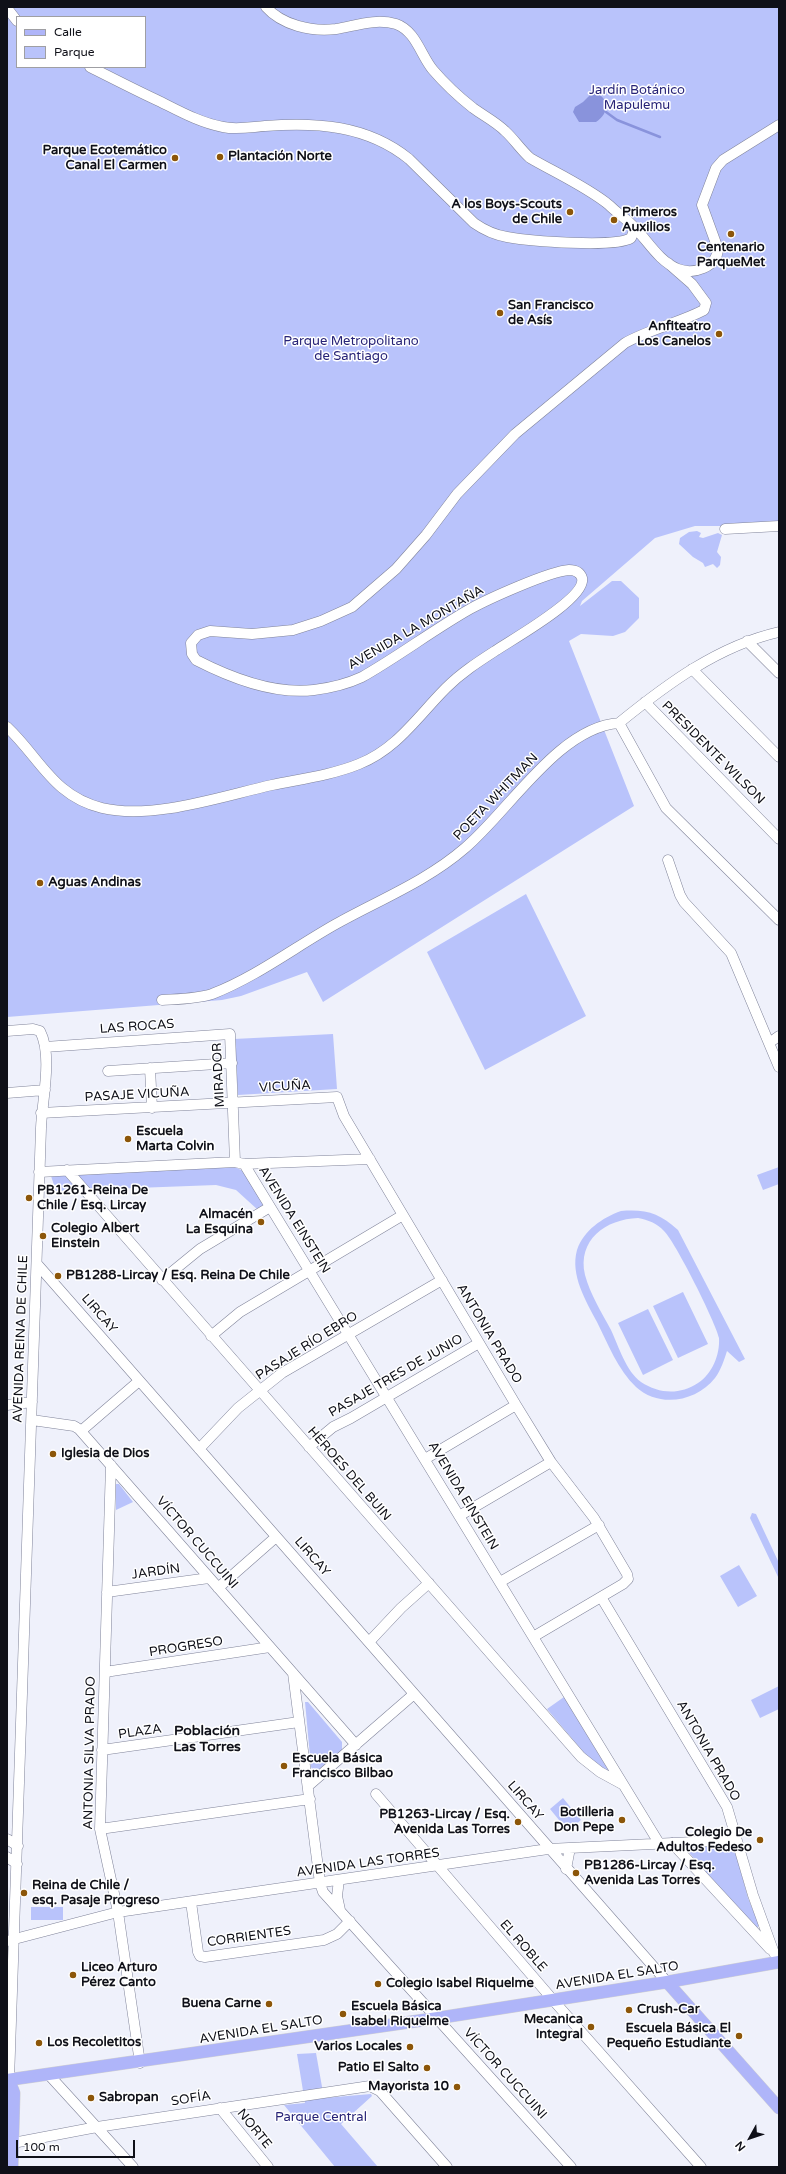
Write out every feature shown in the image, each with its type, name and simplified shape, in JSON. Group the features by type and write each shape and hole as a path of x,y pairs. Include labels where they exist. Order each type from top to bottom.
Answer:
{"main road":[{"name":"AVENIDA EL SALTO","path":"8,2080 140,2063 667,1982 777,1958"},
{"name":"LIRCAY","path":"667,1982 779,2108"},
{"path":"8,2080 14,2093 12,2167"}],"street":[{"path":"266,7 282,21 312,28 334,29 367,22 379,22 395,24 405,29 433,70 465,101 506,132 519,148 530,158 607,204 635,228 665,261 683,270 696,271 713,261 718,255 718,249 702,205 716,168 723,160 779,125"},
{"path":"7,8 16,20"},
{"path":"92,68 193,117 220,127 234,129 266,126 323,125 340,127 374,138 392,147 409,159 483,229 502,236 579,243 619,243 631,238 635,228"},
{"name":"AVENIDA LA MONTAÑA","path":"7,727 48,776 64,790 84,803 122,811 147,811 187,804 344,770 372,758 387,748 400,738 446,688 466,671 551,614 576,595 582,583 581,576 578,572 571,570 554,573 474,606 360,678 316,690 281,690 250,682 196,660 192,654 191,643 198,635 210,632 264,634 303,627 337,615 363,599 404,559 426,535 457,494 515,434 625,343 644,333 687,319 704,310 706,303 692,284 665,261"},
{"path":"726,529 779,526"},
{"name":"POETA WHITMAN","path":"162,1000 211,994 255,974 336,924 416,882 465,848 556,754 592,731 610,723 619,723 645,702 692,669 722,651 747,641 779,632"},
{"path":"747,641 779,674"},
{"path":"692,669 779,757"},
{"name":"PRESIDENTE WILSON","path":"645,702 779,839"},
{"path":"619,723 666,808 779,920"},
{"path":"668,860 680,895 684,902 731,953 779,1067"},
{"name":"AVENIDA REINA DE CHILE","path":"7,1031 33,1029 40,1031 46,1047 45,1090 41,1113 18,1846 11,1940 8,2080"},
{"name":"LAS ROCAS","path":"46,1047 230,1034"},
{"name":"MIRADOR","path":"230,1034 234,1102 240,1163"},
{"path":"769,1043 779,1036"},
{"path":"108,1071 232,1063"},
{"path":"150,1068 152,1108"},
{"path":"7,1093 45,1090"},
{"name":"VICUÑA","path":"234,1102 337,1097"},
{"name":"ANTONIA PRADO","path":"337,1097 344,1116 516,1405 551,1462 599,1525 627,1571 628,1579 623,1584 601,1597 727,1807 760,1916 777,1958"},
{"name":"PASAJE VICUÑA","path":"41,1113 152,1108 234,1102"},
{"name":"AVENIDA EINSTEIN","path":"39,1172 370,1159"},
{"name":"AVENIDA EINSTEIN","path":"240,1163 270,1207 349,1334 659,1843"},
{"name":"HÉROES DEL BUIN","path":"67,1170 259,1391 581,1756 600,1772 622,1784"},
{"path":"162,1280 190,1255 270,1207"},
{"path":"211,1336 240,1312 310,1272 403,1215"},
{"name":"LIRCAY","path":"36,1264 369,1642 548,1849 667,1982"},
{"name":"PASAJE RÍO EBRO","path":"199,1450 230,1416 282,1373 442,1280"},
{"name":"PASAJE TRES DE JUNIO","path":"309,1448 335,1425 387,1397 479,1343"},
{"path":"32,1420 74,1426 81,1431 139,1381"},
{"path":"7,1405 32,1402"},
{"path":"425,1459 516,1405"},
{"name":"VÍCTOR CUCCUINI","path":"81,1431 356,1745"},
{"path":"459,1516 551,1462"},
{"name":"ANTONIA SILVA PRADO","path":"111,1465 100,1829 118,1912 140,2063"},
{"path":"500,1582 599,1525"},
{"path":"218,1588 276,1537"},
{"name":"JARDÍN","path":"107,1592 210,1578"},
{"path":"369,1642 401,1608 429,1583"},
{"path":"533,1637 601,1597"},
{"name":"PROGRESO","path":"105,1672 270,1647"},
{"name":"VÍCTOR CUCCUINI","path":"292,1672 320,1883 326,1896 438,2018 570,2167"},
{"path":"308,1786 414,1694"},
{"name":"PLAZA","path":"102,1750 299,1722"},
{"name":"EL ROBLE","path":"376,1794 553,2000 701,2167"},
{"path":"100,1829 310,1799"},
{"path":"7,1839 18,1846"},
{"name":"AVENIDA LAS TORRES","path":"11,1940 118,1912 548,1849 736,1840"},
{"path":"672,1843 777,1958"},
{"path":"566,1869 570,1848"},
{"path":"7,1857 17,1864"},
{"path":"339,1880 337,1896 340,1910"},
{"name":"CORRIENTES","path":"191,1902 198,1952 200,1956 205,1957 324,1940 337,1934 350,1921"},
{"path":"49,2075 133,2167"},
{"name":"SOFÍA","path":"13,2143 97,2127 367,2086 374,2087 447,2167"},
{"name":"NORTE","path":"220,2108 268,2167"}],"green space":[{"name":"Parque Metropolitano de Santiago","path":"7,7 779,7 779,523 750,526 695,526 655,538 582,601 580,606 612,581 621,581 639,598 639,618 625,632 613,636 581,634 569,641 634,806 323,1002 307,972 241,996 222,1000 7,1017"},
{"path":"697,531 701,533 699,537 703,538 718,533 722,535 717,552 721,557 720,565 717,568 713,564 705,567 703,563 693,557 679,544 680,538 689,532"},
{"path":"526,894 586,1016 485,1070 427,952"},
{"path":"333,1034 337,1089 238,1095 234,1039"},
{"path":"235,1167 243,1171 265,1206 258,1210 236,1190 216,1185 56,1191 50,1173"},
{"path":"779,1167 779,1184 763,1190 757,1175"},
{"path":"621,1211 652,1213 665,1220 678,1230 745,1359 739,1362 727,1351 721,1368 715,1378 707,1386 688,1397 666,1400 655,1398 645,1394 636,1387 624,1373 614,1356 580,1288 577,1278 575,1259 580,1243 584,1236 594,1226 607,1217","holes":["638,1218 652,1222 664,1231 669,1238 695,1283 717,1330 719,1344 714,1364 703,1379 684,1390 670,1392 655,1389 641,1382 631,1372 593,1296 585,1275 585,1251 596,1234 615,1222"]},
{"path":"683,1292 708,1344 678,1358 653,1306"},
{"path":"648,1309 673,1360 643,1375 618,1323"},
{"path":"116,1484 119,1484 133,1502 116,1510"},
{"path":"752,1513 756,1514 779,1563 779,1579 750,1518"},
{"path":"739,1565 757,1596 738,1607 720,1576"},
{"path":"779,1686 779,1709 760,1718 751,1700"},
{"path":"564,1697 609,1771 592,1762 547,1709"},
{"path":"305,1702 308,1702 342,1742 342,1750 317,1771 313,1770 311,1767"},
{"path":"563,1798 581,1820 568,1831 550,1809"},
{"path":"731,1845 735,1850 748,1898 759,1925 757,1928 755,1928 685,1848"},
{"path":"31,1907 63,1907 63,1920 31,1920"},
{"name":"Parque Central","path":"316,2053 324,2098 371,2094 372,2096 341,2124 378,2167 335,2167 284,2105 305,2103 297,2054"}],"shaded area":[{"path":"593,92 599,94 603,98 605,101 606,110 601,118 596,122 579,122 573,112 575,107 583,102"}],"waterway":[{"path":"606,112 617,120 660,137"}],"place":[{"name":"Plantación Norte","path":"220,157"},
{"name":"Parque Ecotemático Canal El Carmen","path":"175,158"},
{"name":"A los Boys-Scouts de Chile","path":"570,212"},
{"name":"Primeros Auxilios","path":"614,220"},
{"name":"Centenario ParqueMet","path":"731,234"},
{"name":"San Francisco de Asís","path":"500,313"},
{"name":"Anfiteatro Los Canelos","path":"719,334"},
{"name":"Aguas Andinas","path":"40,883"},
{"name":"Escuela Marta Colvin","path":"128,1139"},
{"name":"PB1261-Reina De Chile / Esq. Lircay","path":"29,1198"},
{"name":"Almacén La Esquina","path":"261,1222"},
{"name":"Colegio Albert Einstein","path":"43,1236"},
{"name":"PB1288-Lircay / Esq. Reina De Chile","path":"58,1276"},
{"name":"Iglesia de Dios","path":"53,1454"},
{"name":"Escuela Básica Francisco Bilbao","path":"284,1766"},
{"name":"Botilleria Don Pepe","path":"622,1820"},
{"name":"PB1263-Lircay / Esq. Avenida Las Torres","path":"518,1822"},
{"name":"Colegio De Adultos Fedeso","path":"760,1840"},
{"name":"PB1286-Lircay / Esq. Avenida Las Torres","path":"576,1873"},
{"name":"Reina de Chile / esq. Pasaje Progreso","path":"24,1893"},
{"name":"Liceo Arturo Pérez Canto","path":"73,1975"},
{"name":"Colegio Isabel Riquelme","path":"378,1984"},
{"name":"Buena Carne","path":"269,2004"},
{"name":"Crush-Car","path":"629,2010"},
{"name":"Escuela Básica Isabel Riquelme","path":"343,2014"},
{"name":"Mecanica Integral","path":"591,2027"},
{"name":"Escuela Básica El Pequeño Estudiante","path":"739,2036"},
{"name":"Los Recoletitos","path":"39,2043"},
{"name":"Varios Locales","path":"410,2047"},
{"name":"Patio El Salto","path":"427,2068"},
{"name":"Mayorista 10","path":"457,2087"},
{"name":"Sabropan","path":"91,2098"}],"district":[{"name":"Población Las Torres","path":"207,1740"}],"park label":[{"name":"Jardín Botánico Mapulemu","path":"637,98"}]}
